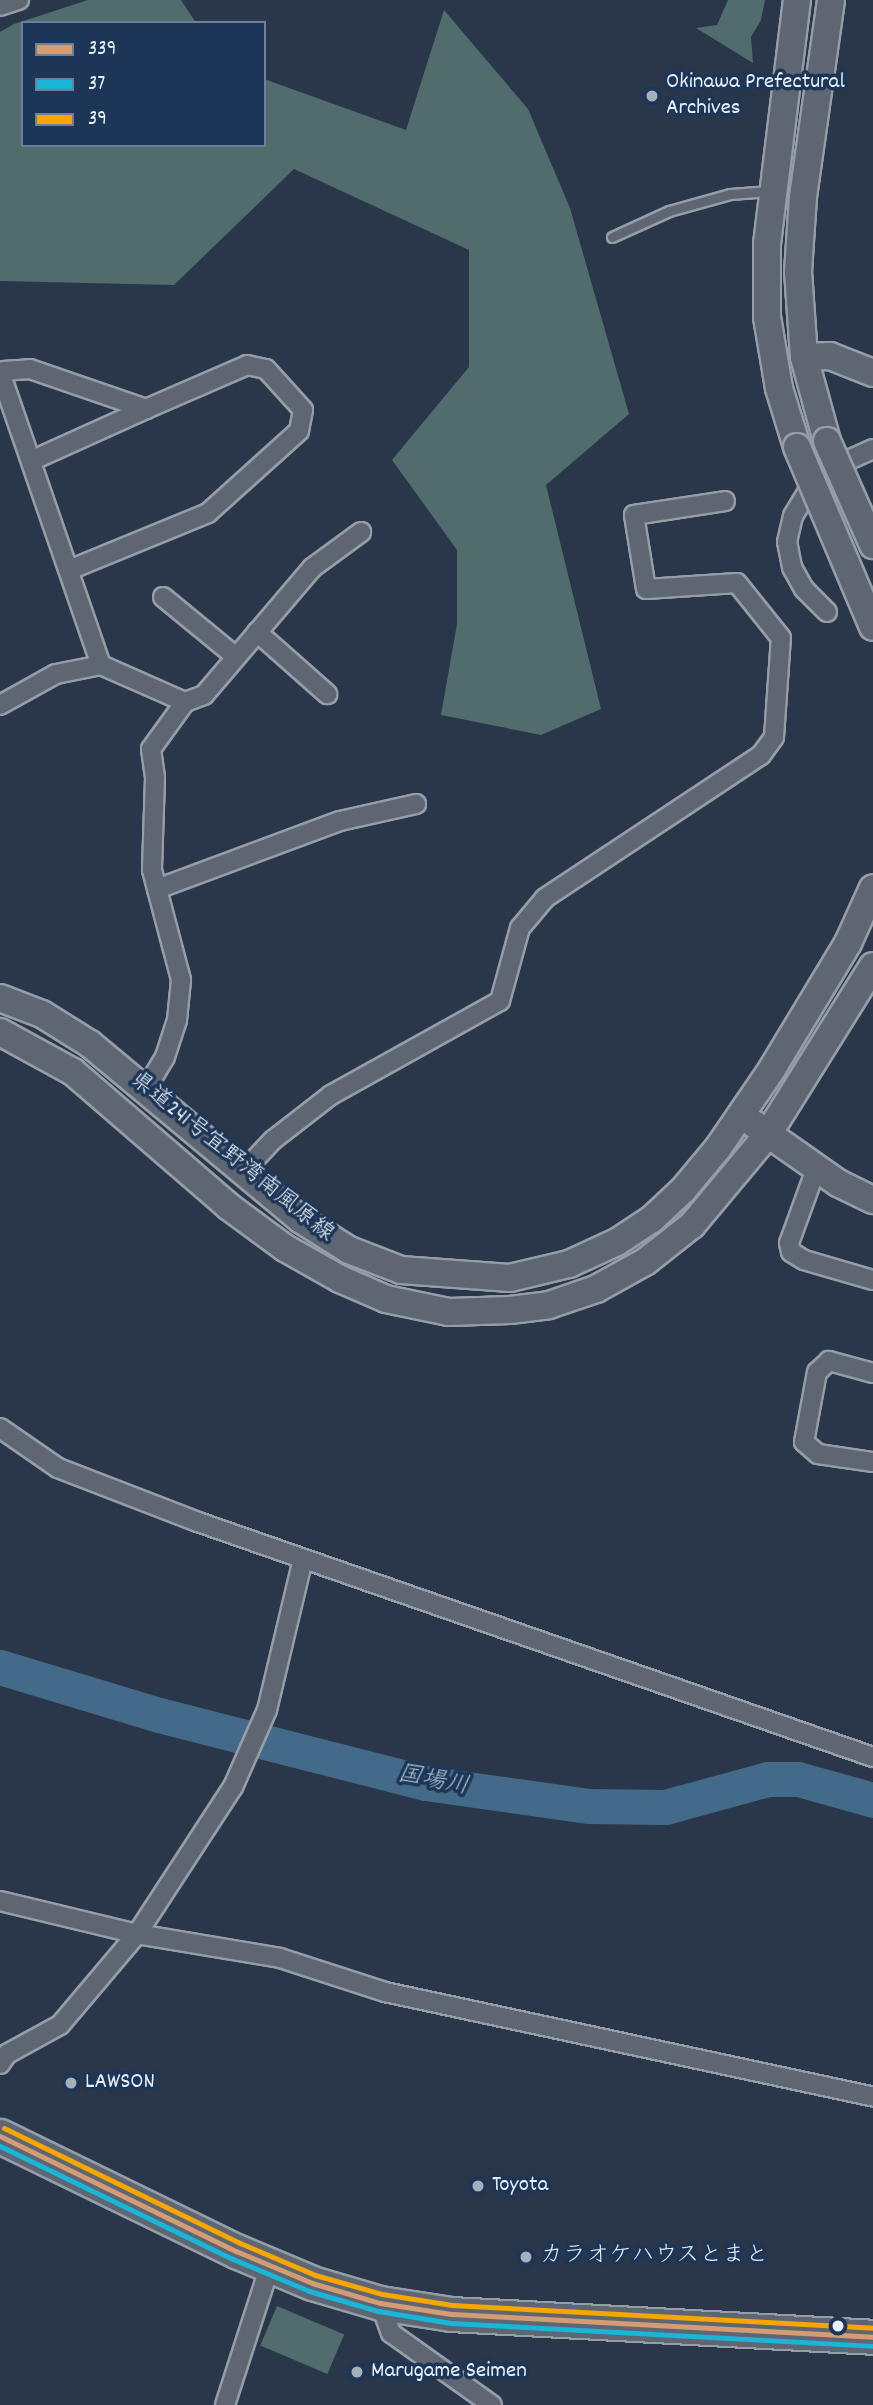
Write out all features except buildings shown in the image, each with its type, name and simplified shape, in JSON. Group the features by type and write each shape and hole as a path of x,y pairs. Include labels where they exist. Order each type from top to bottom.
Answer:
{"highway":[{"path":"0,2136 270,2266 380,2303 451,2314 873,2337"}],"main road":[{"path":"797,0 772,191 767,317 779,388 797,447 873,627"},
{"path":"831,0 803,197 798,272 804,357 827,441 873,545"},
{"path":"804,357 830,356 873,373"},
{"name":"県道241号宜野湾南風原線","path":"0,998 42,1014 80,1038 242,1173 349,1251 401,1270 510,1278 569,1264 652,1219 696,1174 742,1114 848,943 873,888"},
{"name":"県道241号宜野湾南風原線","path":"0,1032 73,1072 228,1206 285,1248 386,1298 449,1312 549,1304 596,1289 645,1262 692,1225 768,1134 873,966"},
{"path":"742,1114 816,1169 873,1200"}],"street":[{"path":"0,6 19,0"},
{"path":"33,460 247,365 266,369 303,411 299,431 208,513 69,570"},
{"path":"101,664 1,372 30,369 146,409"},
{"path":"827,612 804,589 792,566 787,542 793,516 810,489 833,467 873,449"},
{"path":"242,1173 273,1140 331,1095 500,1000 520,928 545,898 761,755 774,737 781,638 737,583 646,589 634,515 725,500"},
{"path":"145,1090 165,1057 177,1020 181,980 152,870 155,778 151,749 186,702 204,695 312,568 361,533"},
{"path":"163,597 236,657"},
{"path":"257,632 327,694"},
{"path":"1,700 56,674 101,664 186,702"},
{"path":"157,889 340,821 416,804"},
{"path":"816,1169 789,1243 791,1252 804,1260 873,1280"},
{"path":"873,1373 829,1361 817,1373 804,1442 818,1454 873,1462"},
{"path":"0,1428 58,1468 303,1559 873,1757"},
{"path":"0,2064 7,2054 60,2025 137,1934 233,1787 267,1710 303,1559"},
{"path":"0,1901 137,1934 280,1958 385,1992 873,2097"},
{"path":"225,2405 270,2266"},
{"path":"380,2303 391,2333 492,2405"}],"lane":[{"path":"612,237 669,211 730,194 772,191"}],"green space":[{"path":"88,0 181,0 195,21 23,21"},
{"path":"728,0 765,0 761,20 751,37 753,63 696,28 717,25"},
{"path":"444,10 528,109 570,208 629,414 546,485 601,709 541,735 441,715 457,624 457,550 392,460 469,367 469,250 294,169 174,285 0,281 0,32 21,22 21,147 266,147 266,80 406,130"},
{"path":"277,2306 344,2335 327,2374 260,2346"}],"waterway":[{"name":"国場川","path":"0,1667 159,1715 425,1783 589,1806 665,1807 768,1779 798,1779 873,1800"}],"transit line":[{"name":"39","path":"4,2128 240,2243 315,2275 382,2294 452,2305 873,2328"},
{"name":"339","path":"0,2136 236,2251 312,2283 380,2303 451,2314 873,2337"},
{"name":"37","path":"0,2146 233,2259 309,2291 378,2311 451,2323 873,2346"}],"place":[{"name":"Okinawa Prefectural Archives","path":"652,96"},
{"name":"LAWSON","path":"71,2083"},
{"name":"Toyota","path":"478,2186"},
{"name":"カラオケハウスとまと","path":"526,2257"},
{"name":"Marugame Seimen","path":"357,2372"}]}
